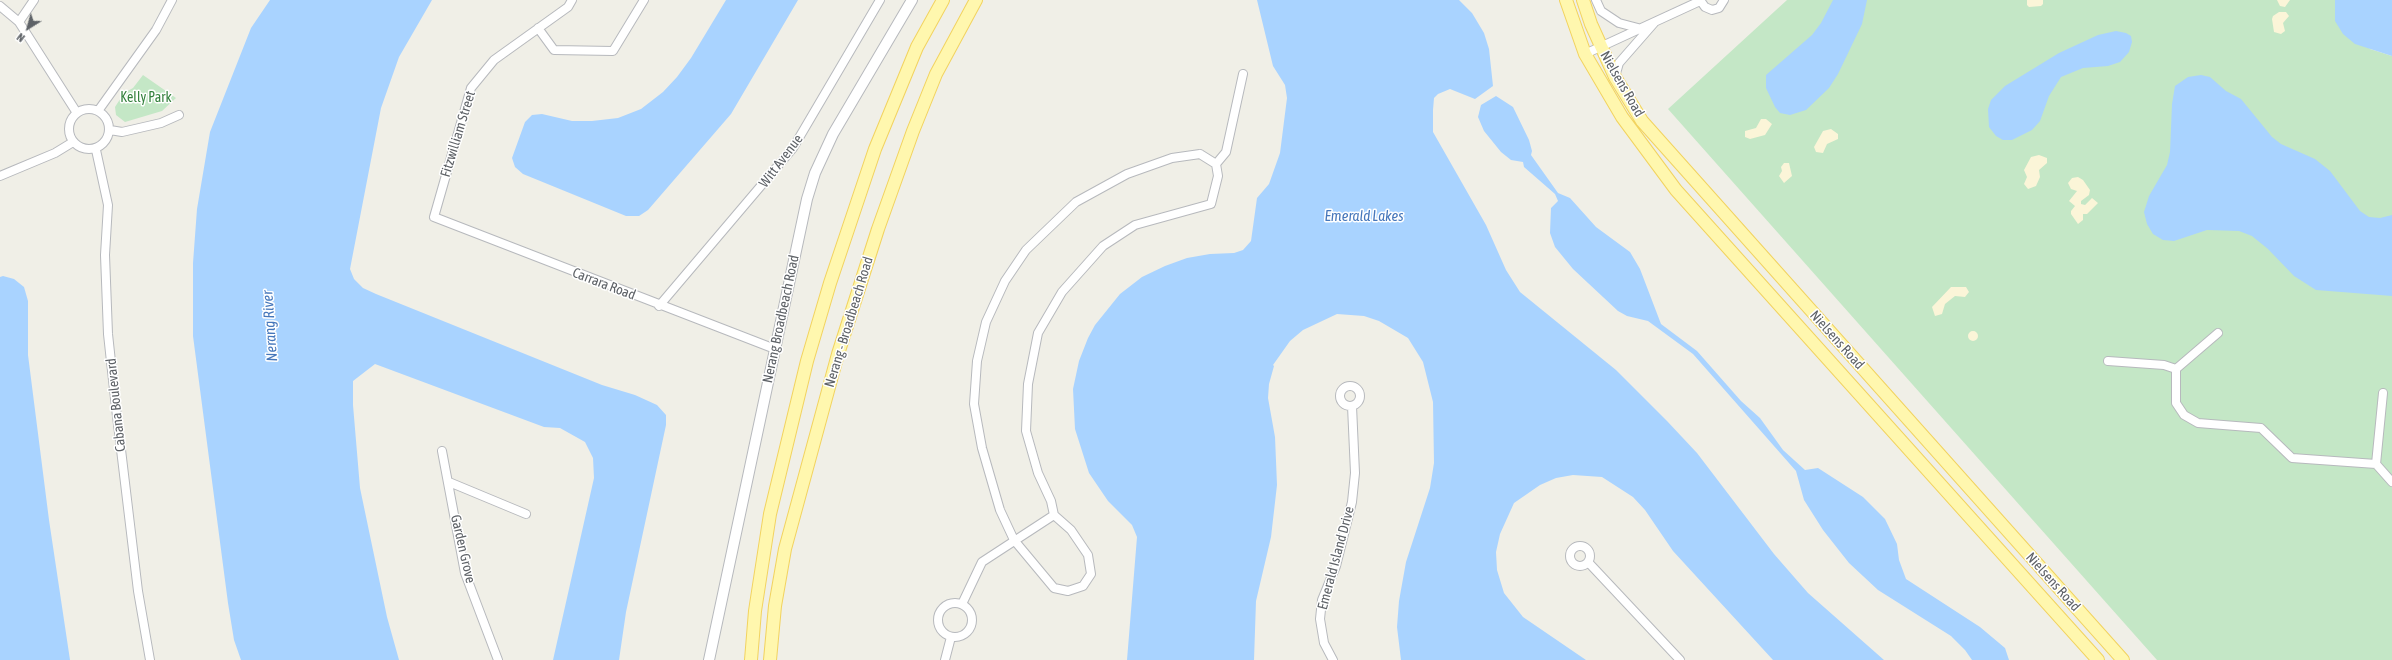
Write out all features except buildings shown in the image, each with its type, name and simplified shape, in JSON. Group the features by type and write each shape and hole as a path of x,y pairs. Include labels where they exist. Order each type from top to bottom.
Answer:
{"main road":[{"name":"Nerang - Broadbeach Road","path":"751,660 757,596 770,514 787,436 832,275 875,149 917,47 943,0"},
{"name":"Nerang - Broadbeach Road","path":"770,660 775,606 785,549 838,354 878,229 913,131 946,55 976,0"},
{"name":"Nielsens Road","path":"1566,0 1585,54 1622,117 1676,190 2098,660"},
{"name":"Nielsens Road","path":"1583,0 1600,46 1615,77 1642,121 2123,660"}],"street":[{"path":"19,22 34,0"},
{"path":"98,111 156,30 172,0"},
{"name":"Fitzwilliam Street","path":"434,217 471,88 494,60 568,7 572,0"},
{"path":"538,28 554,50 613,51 644,0"},
{"name":"Witt Avenue","path":"659,306 793,148 880,0"},
{"name":"Nerang Broadbeach Road","path":"709,660 805,207 815,173 844,113 912,0"},
{"path":"1596,0 1601,11 1619,23 1638,28"},
{"path":"1585,54 1638,28 1700,1 1705,8 1712,10 1719,8 1724,0"},
{"path":"0,6 19,22 77,113"},
{"path":"1615,77 1619,63 1654,22"},
{"path":"1216,164 1226,152 1243,74"},
{"path":"91,109 98,111 107,119 110,130 104,143 96,150 85,149 73,142 69,131 70,124 77,113 91,109"},
{"path":"110,130 122,132 161,123 179,116"},
{"path":"0,176 56,153 73,142"},
{"name":"Cabana Boulevard","path":"96,150 108,205 105,255 108,326 116,408 138,591 150,660"},
{"path":"1200,154 1216,164 1218,176 1211,204 1135,225 1103,246 1062,292 1038,333 1028,384 1026,431 1038,473 1051,501 1054,514 1071,530 1088,555 1091,574 1083,586 1068,591 1054,588 1014,540 1000,510 982,448 974,404 977,361 986,322 1005,281 1026,250 1076,202 1127,174 1172,158 1200,154"},
{"path":"0,170 10,171"},
{"name":"Carrara Road","path":"434,217 659,306 775,349"},
{"path":"2218,333 2176,369 2176,403 2184,415 2198,423 2261,428 2292,458 2376,464 2392,482"},
{"path":"2108,361 2164,365 2176,369"},
{"path":"2376,464 2383,393"},
{"name":"Emerald Island Drive","path":"1333,660 1324,643 1320,619 1322,600 1336,566 1352,502 1355,473 1352,406"},
{"name":"Garden Grove","path":"442,451 465,573 498,660"},
{"path":"449,482 526,514"},
{"path":"962,604 982,562 1054,514"},
{"path":"1588,562 1680,660"},
{"path":"949,604 962,604 971,613 972,626 963,635 951,637 940,630 938,624 940,611 949,604"},
{"path":"945,660 951,637"}],"green space":[{"path":"1787,0 2335,0 2370,49 2392,56 2392,660 2157,660 1668,109"},
{"name":"Kelly Park","path":"143,75 176,98 162,111 125,122 116,115 115,107 124,93 133,88"}],"sand":[{"path":"2027,0 2043,0 2043,4 2041,6 2029,7 2027,5"},
{"path":"2277,0 2290,0 2285,7 2280,6"},
{"path":"2279,12 2286,12 2289,16 2283,23 2285,31 2281,34 2274,32 2272,19 2273,16"},
{"path":"1761,119 1766,119 1772,124 1765,135 1750,139 1745,137 1745,131 1756,128"},
{"path":"1831,129 1838,134 1838,139 1827,144 1823,153 1816,152 1814,147 1823,131"},
{"path":"2039,155 2047,158 2047,163 2039,170 2040,177 2036,186 2028,189 2024,184 2027,177 2024,170 2031,157"},
{"path":"1784,163 1789,163 1792,176 1784,183 1779,176 1782,171 1781,167"},
{"path":"2078,177 2083,180 2090,190 2089,195 2081,201 2081,204 2085,205 2092,198 2098,203 2087,214 2083,214 2083,220 2078,224 2071,214 2071,211 2075,206 2069,201 2077,191 2071,189 2068,183 2072,178"},
{"path":"1951,287 1966,287 1969,292 1965,297 1955,296 1945,304 1942,314 1935,316 1932,307"},
{"path":"1971,331 1975,331 1977,332 1977,340 1971,341 1968,338 1968,334"}],"water":[{"name":"Nerang River","path":"270,0 432,0 399,57 381,108 350,269 354,279 363,288 376,294 602,385 635,395 657,405 666,415 666,425 626,612 619,660 553,660 594,478 593,458 585,442 560,428 544,427 375,364 353,381 353,405 360,488 387,617 399,660 241,660 234,640 228,603 193,336 193,263 197,209 210,132 251,28"},
{"path":"726,0 798,0 731,114 648,210 639,216 626,216 523,174 515,167 512,158 525,122 532,115 542,114 572,121 592,121 618,118 641,109 663,92 677,77 691,58"},
{"name":"Emerald Lakes","path":"1257,0 1459,0 1472,13 1484,33 1489,49 1493,86 1475,99 1450,89 1438,94 1434,98 1433,132 1486,225 1506,270 1520,292 1616,370 1667,421 1697,453 1774,554 1808,593 1884,660 1773,660 1673,551 1645,510 1633,497 1602,477 1573,475 1556,478 1540,485 1514,503 1500,534 1496,552 1497,570 1504,593 1523,617 1586,660 1401,660 1397,627 1399,601 1406,562 1430,488 1434,463 1433,402 1423,362 1408,338 1379,321 1364,316 1337,314 1303,330 1290,341 1273,365 1268,398 1275,437 1277,485 1271,537 1256,601 1254,660 1127,660 1137,537 1132,525 1108,501 1089,473 1075,429 1073,389 1079,361 1088,338 1095,325 1120,294 1142,277 1165,266 1187,258 1210,254 1234,253 1243,250 1251,241 1257,198 1269,184 1280,153 1287,98 1285,85 1273,66"},
{"path":"1833,0 1867,0 1862,24 1838,74 1829,88 1806,110 1790,115 1780,113 1775,107 1766,88 1766,75 1812,35 1821,23"},
{"path":"2335,0 2392,0 2392,56 2355,44 2343,34 2335,21"},
{"path":"2116,31 2126,33 2131,36 2132,42 2129,52 2120,62 2108,66 2083,68 2061,77 2049,96 2040,121 2032,130 2012,140 2003,140 1996,136 1989,127 1988,109 1991,100 2005,86 2059,53 2098,35"},
{"path":"2201,75 2210,77 2226,91 2241,99 2272,137 2281,144 2315,159 2330,171 2360,211 2369,217 2380,218 2392,215 2392,296 2316,290 2294,276 2268,249 2252,236 2239,231 2207,230 2174,241 2163,240 2153,234 2147,224 2144,212 2149,196 2167,165 2170,152 2172,104 2175,86 2188,77"},
{"path":"1496,96 1513,107 1529,140 1532,151 1531,155 1558,193 1570,198 1596,227 1630,252 1640,269 1661,324 1697,351 1741,401 1760,418 1783,450 1805,470 1818,468 1863,497 1885,519 1897,544 1899,560 1906,579 1980,627 2005,648 2009,660 1972,660 1965,650 1951,636 1878,590 1849,563 1823,530 1804,500 1796,471 1693,354 1648,321 1627,316 1618,311 1573,269 1555,247 1550,233 1551,208 1558,201 1555,194 1524,167 1523,162 1511,160 1501,152 1484,131 1478,117 1481,105"},
{"path":"3,276 14,279 24,287 28,301 28,355 49,520 70,660 0,660 0,277"}]}
